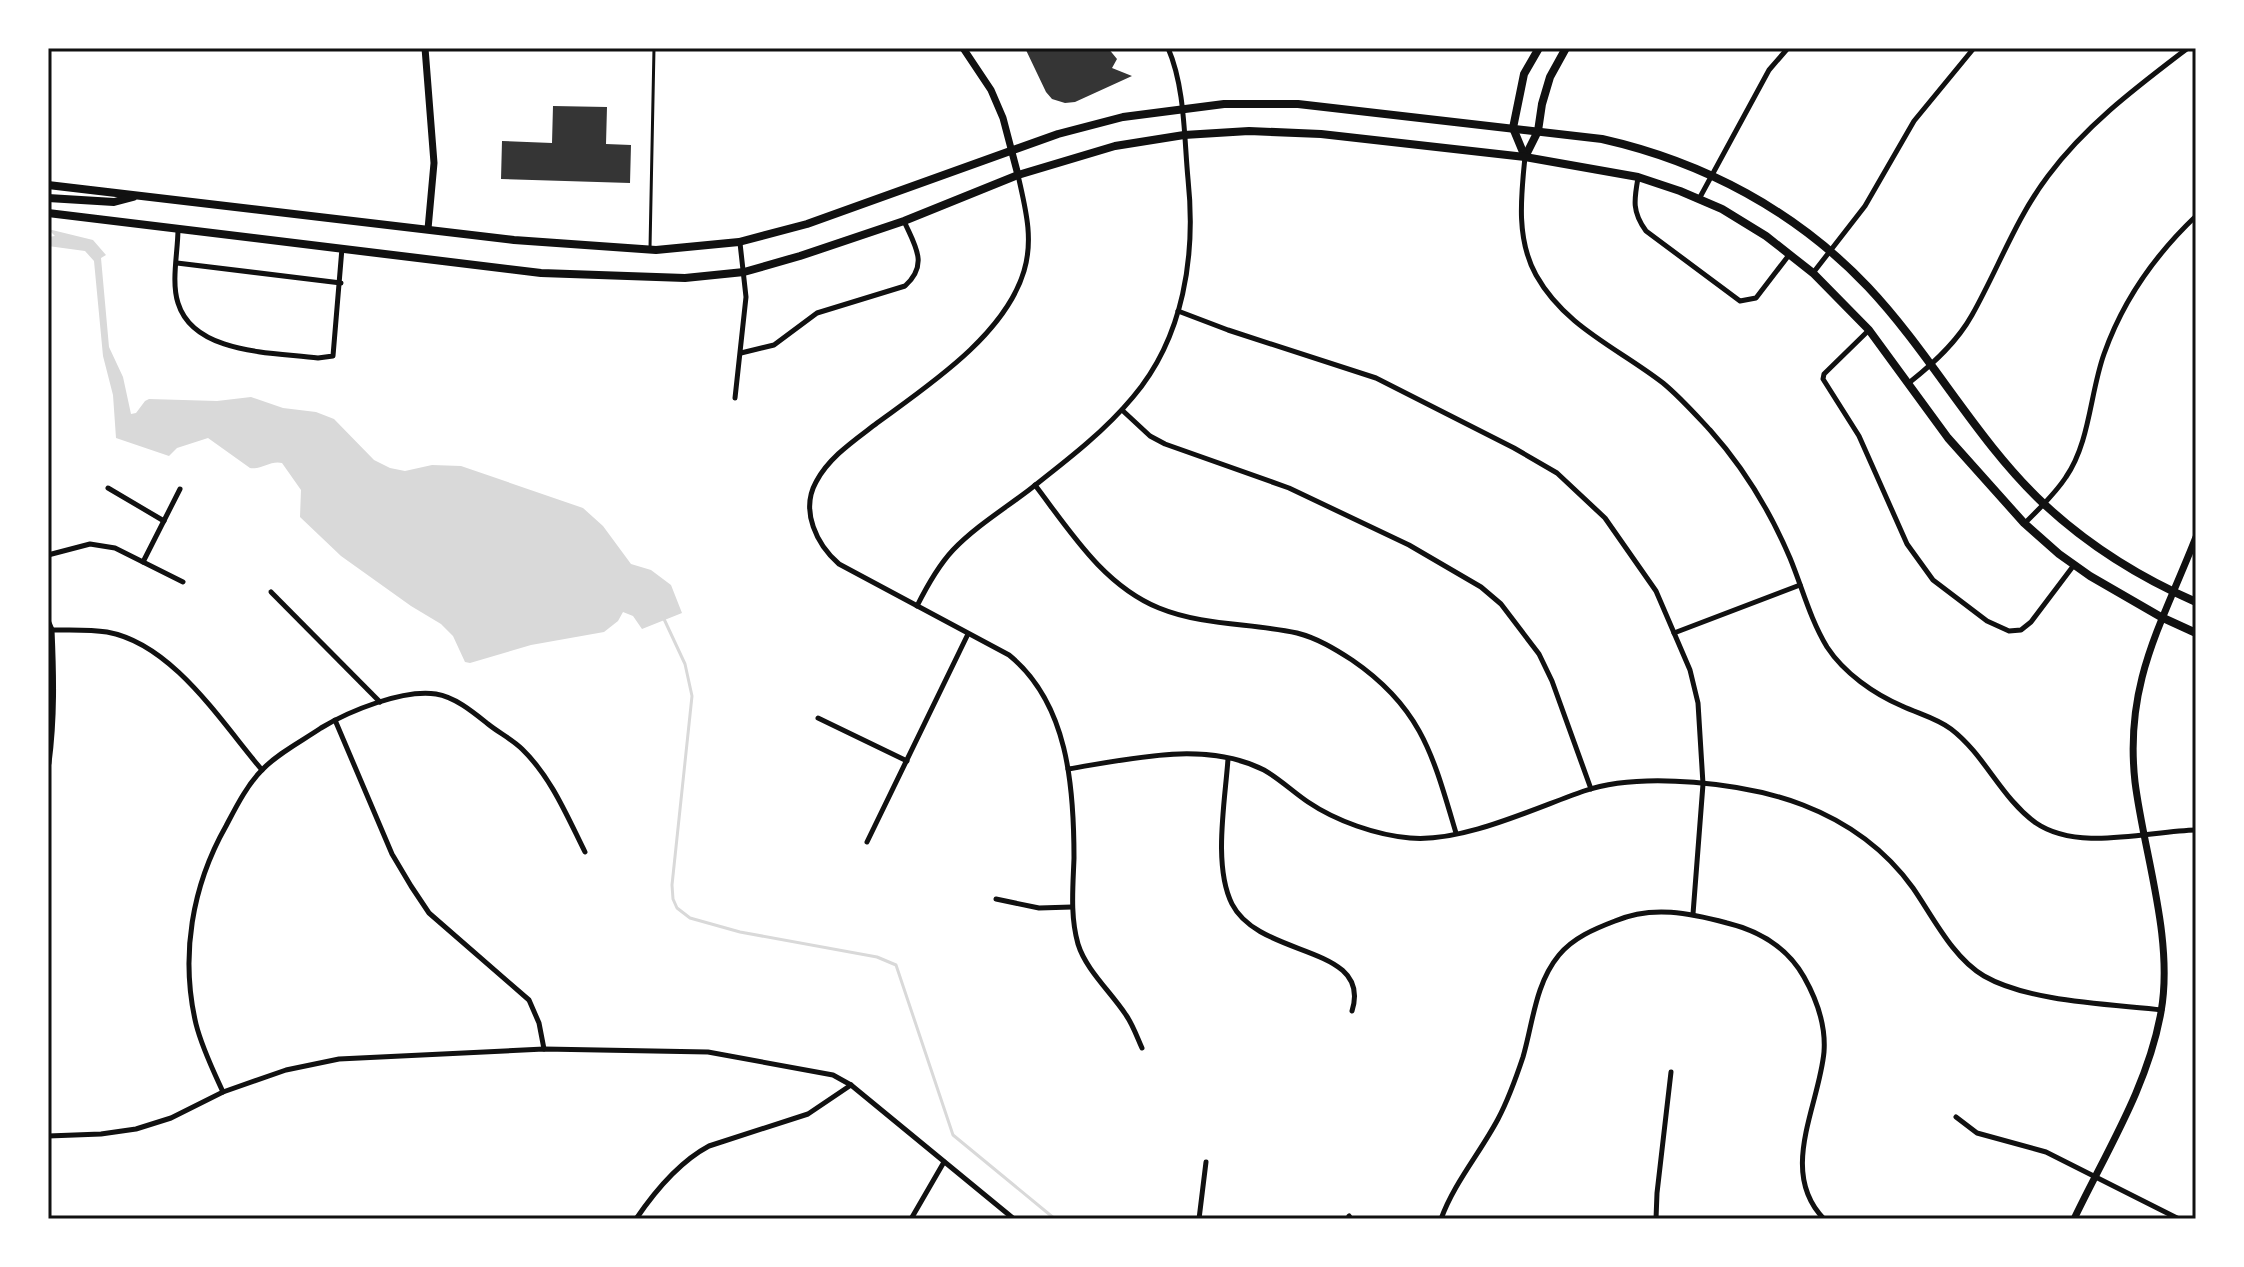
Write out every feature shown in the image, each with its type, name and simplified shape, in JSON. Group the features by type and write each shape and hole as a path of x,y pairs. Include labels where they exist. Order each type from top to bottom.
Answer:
{"main road":[{"path":"1525,157 1513,128 1524,74 1539,48"},
{"path":"1525,157 1538,131 1546,90 1566,48"},
{"path":"48,185 514,240 650,249 739,242 807,224 1082,127 1181,108 1251,103 1298,104 1538,131 1628,145 1668,157 1774,208 1830,252 1883,304 1992,445 2044,504 2103,551 2196,602"},
{"path":"48,213 419,260 541,273 646,278 744,272 904,221 1018,175 1115,146 1184,135 1236,131 1300,132 1525,157 1638,177 1699,199 1766,236 1813,273 1869,330 1948,438 2024,523 2074,565 2161,617 2196,633"},
{"path":"48,198 114,202 138,195"}],"street":[{"path":"425,48 434,163 428,229"},
{"path":"963,48 991,90 1003,118 1029,236 1024,272 1006,310 937,379 849,444 830,463 815,483 811,495 813,528 826,553 839,564 1009,655 1028,670 1039,686 1056,718 1068,769 1074,839 1072,907 1079,947 1128,1018 1142,1048"},
{"path":"917,606 930,581 952,551 1078,452 1122,410 1157,361 1178,311 1191,241 1191,203 1181,108 1175,68 1168,48"},
{"path":"1699,199 1769,70 1788,48"},
{"path":"1813,273 1865,206 1914,121 1974,48"},
{"path":"1910,382 1931,366 1971,316 2004,249 2048,176 2109,109 2188,48"},
{"path":"1525,157 1521,221 1526,252 1542,285 1553,302 1572,320 1663,383 1719,441 1758,494 1785,547 1828,648 1844,666 1874,691 1949,728 1968,744 2016,804 2036,823 2054,832 2085,838 2196,830"},
{"path":"1638,177 1633,203 1636,217 1646,231 1740,301 1756,298 1789,255"},
{"path":"2024,523 2068,475 2081,445 2105,351 2126,304 2165,248 2196,216"},
{"path":"741,353 774,345 817,313 905,286 916,276 919,264 917,249 904,221"},
{"path":"178,229 177,301 191,325 206,337 231,346 318,358 333,356 342,248"},
{"path":"735,398 746,297 739,242"},
{"path":"177,263 341,283"},
{"path":"1178,311 1376,378 1514,448 1557,473 1585,498 1622,539 1656,591 1690,670 1698,703 1703,784 1693,914"},
{"path":"1869,330 1824,374 1823,379 1859,436 1907,544 1933,580 1987,621 2009,631 2021,630 2031,622 2074,565"},
{"path":"1122,410 1150,436 1165,444 1289,488 1409,545 1501,604 1539,654 1552,681 1591,789"},
{"path":"1035,485 1091,558 1124,588 1159,608 1199,620 1297,633 1318,640 1370,673 1398,698 1424,736 1456,833"},
{"path":"108,488 164,521"},
{"path":"143,562 180,489"},
{"path":"2074,1219 2140,1086 2162,1010 2159,916 2135,780 2136,708 2144,663 2196,537"},
{"path":"48,555 90,544 115,548 183,582"},
{"path":"1674,633 1800,585"},
{"path":"271,592 380,702"},
{"path":"48,763 53,721 50,626 108,632 151,650 181,673 262,770"},
{"path":"867,842 968,634"},
{"path":"223,1092 196,1024 189,958 197,895 205,869 234,809 262,770 286,751 335,720 380,702 419,694 437,694 474,713 521,748 556,795 585,852"},
{"path":"818,718 907,761"},
{"path":"335,720 392,854 411,886 429,913 529,1000 539,1023 544,1049"},
{"path":"1068,769 1167,755 1191,754 1228,759 1265,771 1309,803 1335,817 1409,838 1456,833 1527,814 1617,782 1703,784 1754,790 1805,806 1857,832 1910,883 1951,943 1969,965 1985,976 2016,989 2162,1010"},
{"path":"1228,759 1222,868 1225,889 1234,908 1264,935 1335,963 1346,971 1356,991 1352,1011"},
{"path":"996,899 1039,908 1072,907"},
{"path":"1441,1219 1458,1183 1503,1107 1523,1056 1539,991 1559,955 1572,942 1594,929 1627,915 1653,911 1693,914 1742,926 1763,935 1786,952 1812,990 1821,1012 1824,1050 1806,1129 1802,1163 1807,1197 1824,1219"},
{"path":"48,1136 136,1129 171,1118 223,1092 312,1063 385,1056 544,1049 708,1052 833,1075 851,1085 1014,1219"},
{"path":"1656,1219 1671,1072"},
{"path":"636,1219 667,1180 696,1153 808,1114 851,1085"},
{"path":"1956,1117 1977,1133 2046,1152 2179,1219"},
{"path":"911,1219 944,1162"},
{"path":"1199,1219 1206,1162"}],"lane":[{"path":"650,249 654,48"}],"shaded area":[{"path":"48,229 93,240 106,255 101,258 109,347 123,377 131,414 136,413 149,399 217,401 251,397 283,408 316,412 334,419 374,460 390,468 405,471 432,465 461,466 583,508 603,526 631,564 651,570 671,585 682,613 642,629 633,616 623,612 618,621 604,632 531,645 465,662 453,636 441,624 341,556 300,517 301,490 282,463 250,468 208,438 177,448 169,456 116,438 113,395 103,356 94,261 85,251 48,246 48,237 55,236"}],"building":[{"path":"1025,48 1108,48 1117,59 1112,68 1132,76 1075,102 1065,103 1052,99 1046,92"},
{"path":"553,106 607,107 606,144 631,145 630,183 501,179 502,141 552,143"}],"waterway":[{"path":"664,619 685,664 692,696 672,885 677,908 690,918 740,932 877,957 896,965 953,1135 1055,1219"}]}
